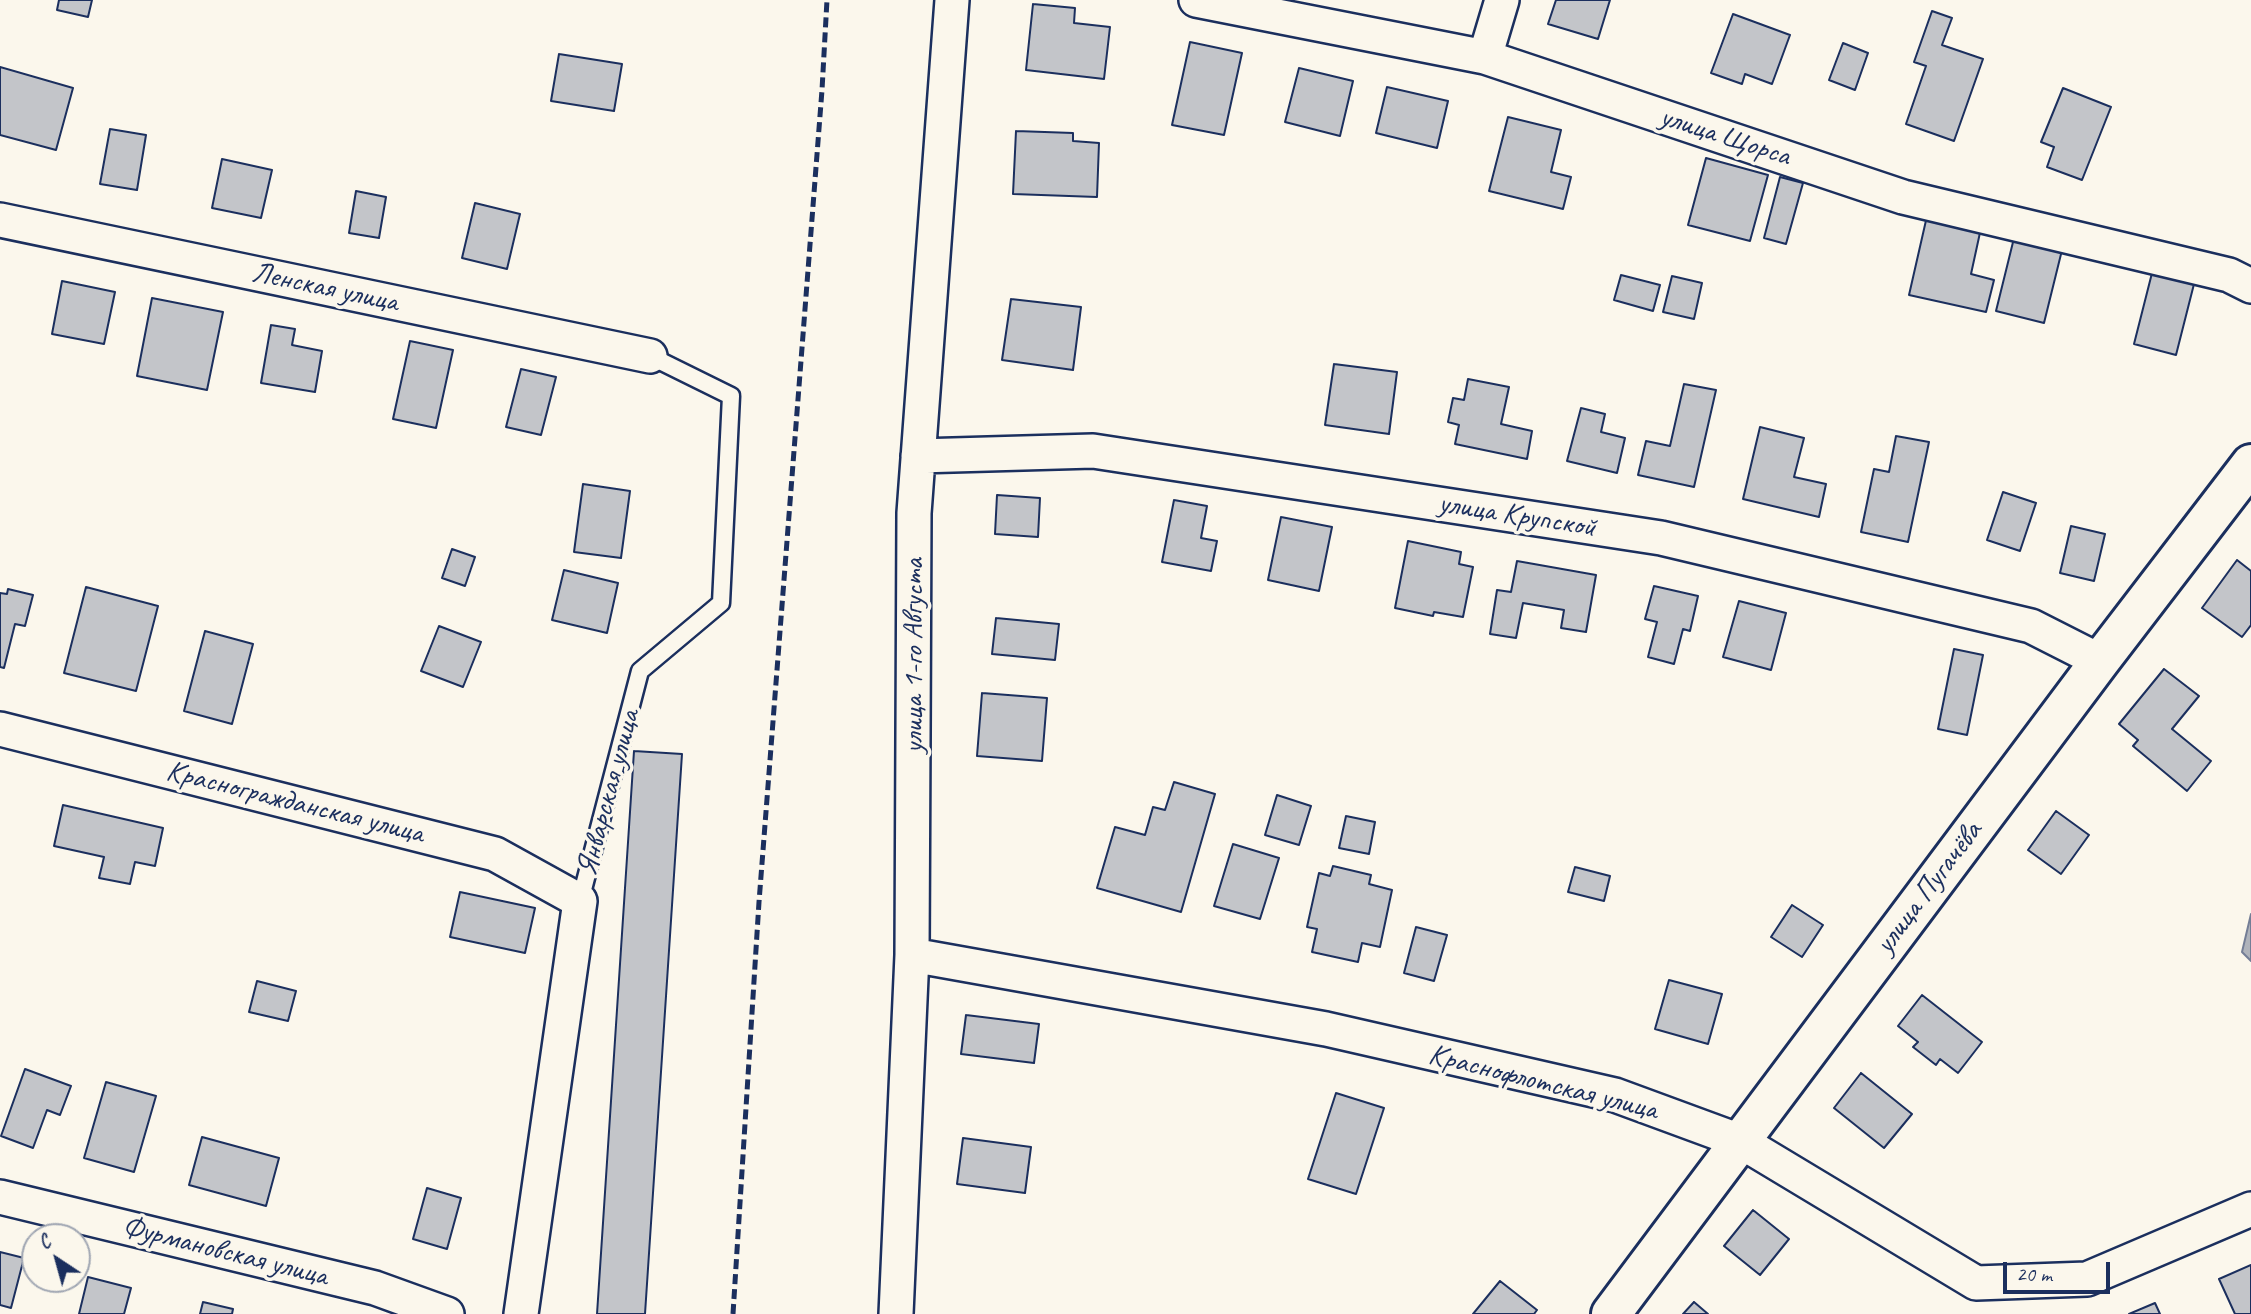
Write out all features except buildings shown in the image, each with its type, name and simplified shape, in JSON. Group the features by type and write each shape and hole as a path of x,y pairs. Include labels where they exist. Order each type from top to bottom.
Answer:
{"street":[{"name":"улица 1-го Августа","path":"896,1314 912,955 914,513 952,0"},
{"name":"улица Щорса","path":"1196,0 1485,57 1903,197 2229,275 2251,286"},
{"path":"1485,57 1502,0"},
{"name":"Ленская улица","path":"0,220 650,356"},
{"name":"улица Крупской","path":"918,456 1093,451 1661,538 2031,626 2099,661"},
{"name":"улица Пугачёва","path":"1611,1314 2099,661 2251,464"},
{"name":"Красногражданская улица","path":"0,729 495,854 580,901"},
{"name":"Январская улица","path":"521,1314 580,901"},
{"name":"Краснофлотская улица","path":"912,955 1326,1029 1615,1095 1740,1141 1976,1283 2087,1279 2251,1209"},
{"name":"Фурмановская улица","path":"0,1197 375,1288 447,1314"}],"lane":[{"name":"Январская улица","path":"580,901 640,671 721,603 731,396 650,356"}],"shaded area":[{"path":"2251,914 2251,961 2242,952"}],"railway":[{"path":"733,1314 759,902 827,0"}]}
